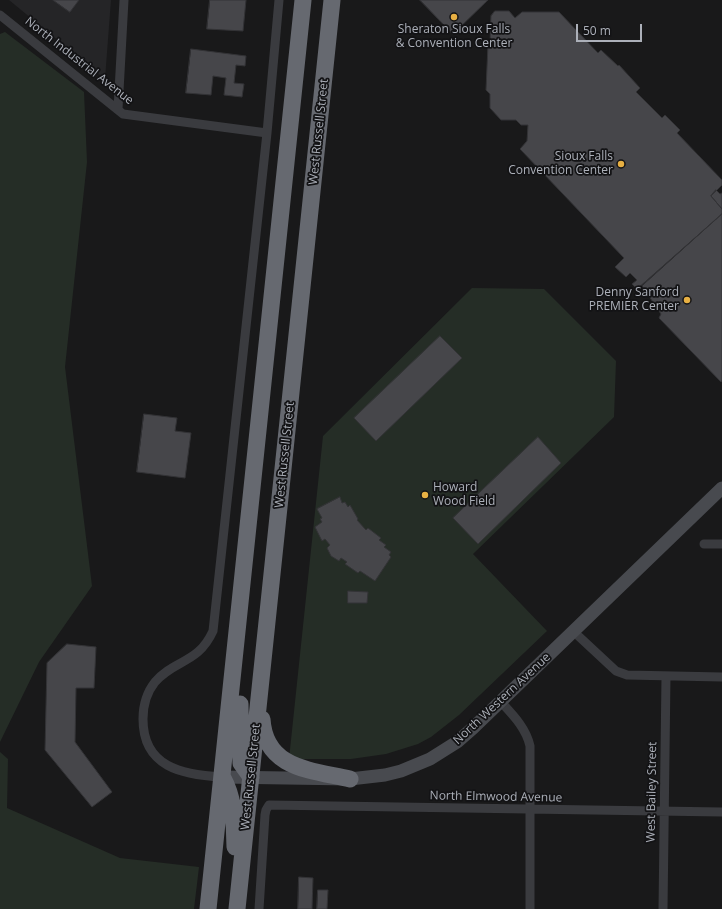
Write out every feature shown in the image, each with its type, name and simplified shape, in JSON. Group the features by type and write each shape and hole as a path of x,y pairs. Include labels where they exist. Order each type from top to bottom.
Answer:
{"highway":[{"path":"208,909 303,0"},
{"name":"West Russell Street","path":"237,908 332,0"},
{"path":"238,626 239,754 243,769 251,777"},
{"path":"262,667 262,727 268,744 273,752 286,762 296,766 350,779"},
{"path":"222,777 229,788 233,803 237,908"}],"street":[{"path":"118,109 124,0"},
{"path":"222,777 184,773 161,762 153,753 146,740 143,716 146,698 154,683 171,669 192,658 201,651 208,643 213,631 279,0"},
{"name":"North Industrial Avenue","path":"2,20 123,114 266,133"},
{"name":"North Western Avenue","path":"222,777 350,779 385,775 406,769 430,759 457,742 501,702 722,488"},
{"path":"704,544 722,544"},
{"path":"573,631 616,671 627,675 722,677"},
{"name":"West Bailey Street","path":"663,909 666,676"},
{"path":"501,702 516,718 529,741 531,752 530,909"},
{"name":"North Elmwood Avenue","path":"269,806 722,812"},
{"name":"West Russell Street","path":"259,909 265,815 269,806"}],"shaded area":[{"path":"9,0 111,0 105,79"},
{"path":"5,32 84,92 87,162 65,367 92,586 39,662 0,742 0,34"},
{"name":"Howard Wood Field","path":"472,288 544,289 616,361 614,417 473,554 547,631 459,715 431,737 418,744 386,754 351,759 289,759 323,436"},
{"path":"0,752 8,759 7,808 120,858 199,867 194,909 0,909"}],"building":[{"path":"53,0 79,0 70,12"},
{"path":"210,0 246,0 243,31 207,29"},
{"name":"Sheraton Sioux Falls & Convention Center","path":"420,0 488,0 453,34"},
{"name":"Sioux Falls Convention Center","path":"495,11 509,11 515,18 522,12 559,12 598,53 601,50 618,66 619,65 640,88 636,92 662,118 665,115 680,130 677,133 722,180 722,185 711,196 722,209 722,214 637,289 632,284 637,280 630,273 626,277 615,267 624,258 520,149 527,141 528,125 521,125 516,120 501,120 490,108 490,94 486,90 488,44 490,42 491,16"},
{"path":"191,49 246,56 245,66 236,65 234,83 244,84 242,97 224,95 226,78 213,76 211,95 186,93"},
{"path":"716,190 720,194 722,193 722,209 711,196"},
{"name":"Denny Sanford PREMIER Center","path":"722,214 721,382 659,318 661,314 642,286"},
{"path":"440,336 462,358 376,441 354,418"},
{"path":"144,414 177,418 175,431 191,433 185,478 137,472"},
{"path":"538,437 561,463 478,544 453,518"},
{"path":"340,497 342,503 345,502 348,507 350,505 358,519 357,520 366,530 368,528 381,538 379,540 386,545 384,547 391,552 389,555 391,557 375,581 360,571 358,573 345,564 347,562 341,558 339,561 331,556 327,548 330,545 325,539 322,541 315,527 322,522 320,519 322,518 317,509"},
{"path":"348,591 368,592 367,603 348,603"},
{"path":"67,644 96,647 94,688 76,688 75,742 112,792 92,807 45,750 47,663"},
{"path":"299,877 313,878 312,909 298,909"},
{"path":"318,890 328,890 327,909 317,909"}],"place":[{"name":"Sheraton Sioux Falls & Convention Center","path":"454,17"},
{"name":"Sioux Falls Convention Center","path":"621,164"},
{"name":"Denny Sanford PREMIER Center","path":"687,300"},
{"name":"Howard Wood Field","path":"425,495"}]}
